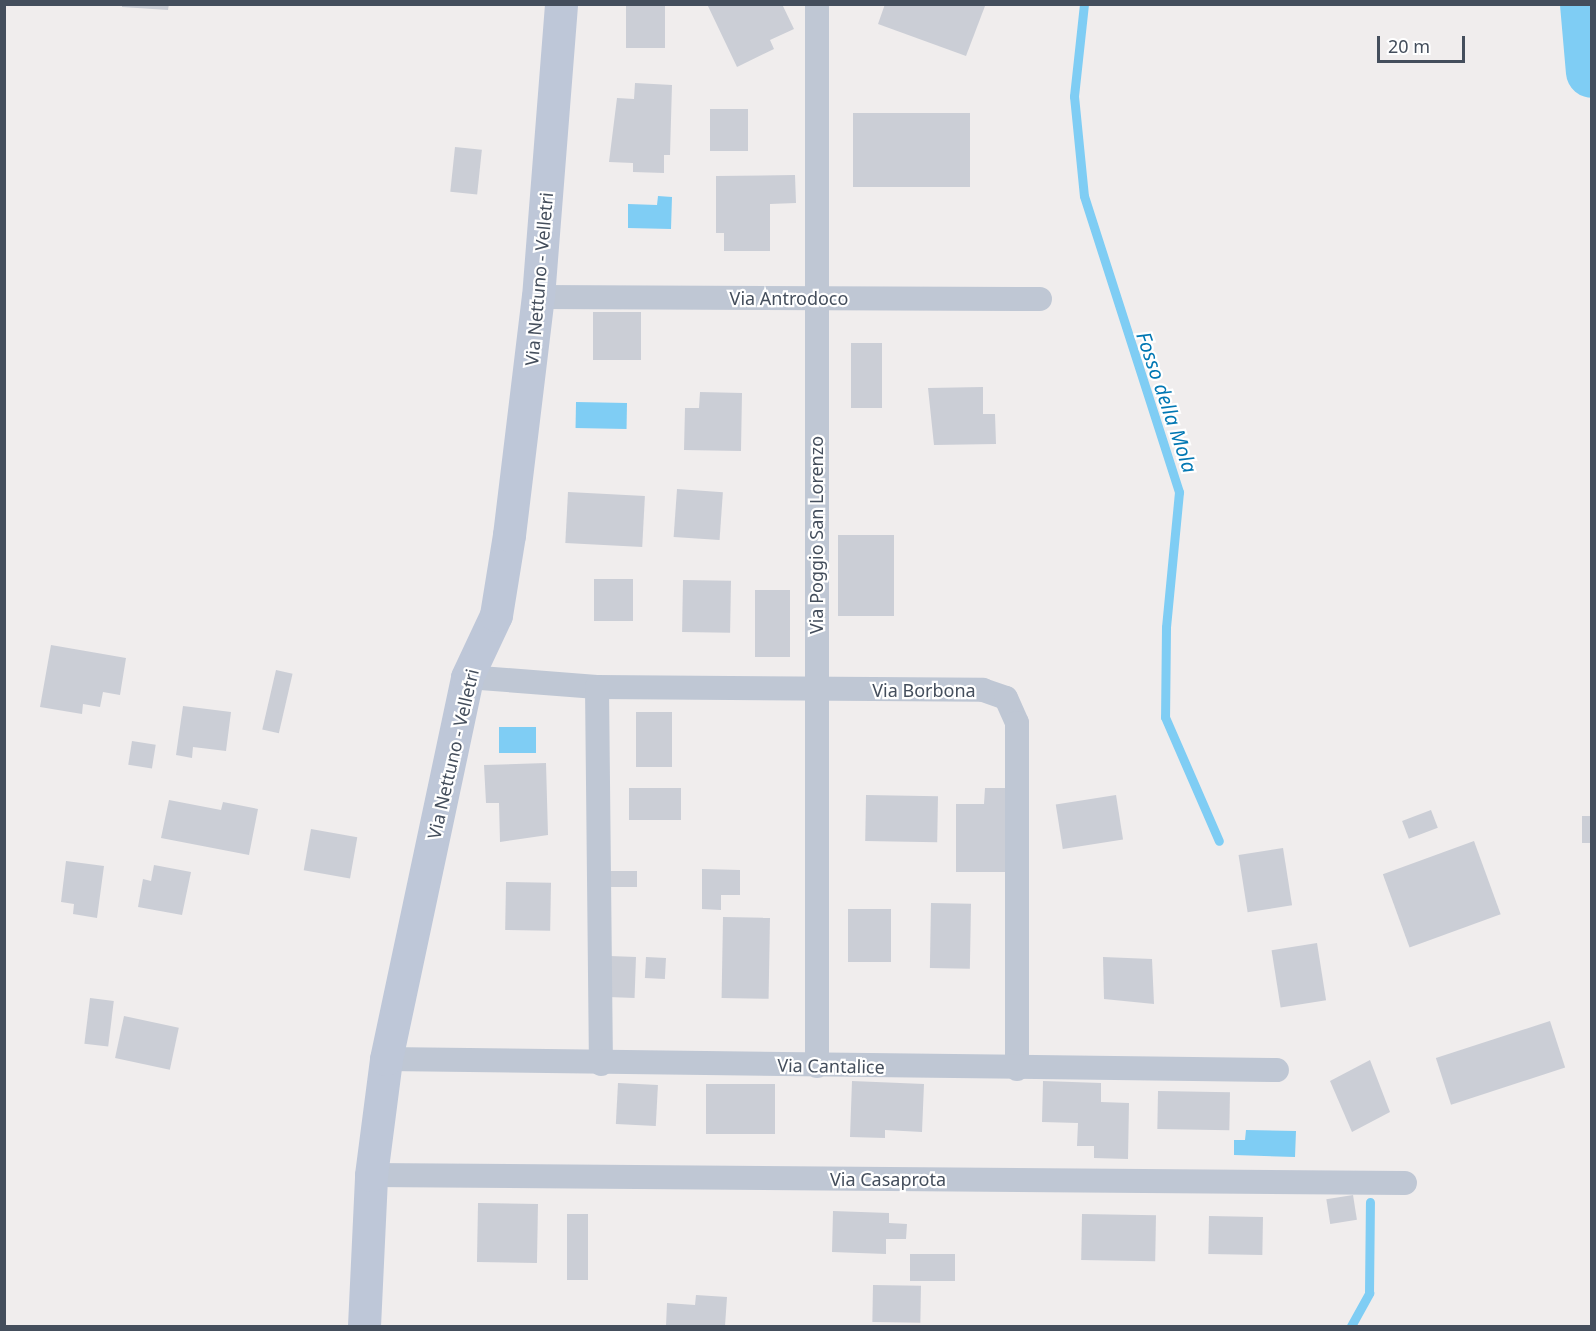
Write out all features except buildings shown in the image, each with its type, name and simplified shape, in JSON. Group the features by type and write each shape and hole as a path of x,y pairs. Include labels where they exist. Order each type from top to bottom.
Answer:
{"main road":[{"name":"Via Nettuno - Velletri","path":"364,1326 371,1175 386,1059 467,677 496,615 538,297 561,4"}],"street":[{"name":"Via Poggio San Lorenzo","path":"817,4 817,1066"},
{"name":"Via Antrodoco","path":"538,297 1040,299"},
{"name":"Via Borbona","path":"467,677 597,687 983,690 1012,705 1017,723 1017,1069"},
{"path":"597,687 601,1064"},
{"name":"Via Cantalice","path":"386,1059 601,1064 1277,1070"},
{"name":"Via Casaprota","path":"371,1175 1405,1183"}],"water":[{"path":"658,196 672,197 671,229 628,228 628,204 657,205"},
{"path":"576,402 627,403 627,429 576,428"},
{"path":"499,727 536,727 536,753 499,753"},
{"path":"1246,1130 1296,1131 1295,1157 1234,1155 1234,1140 1245,1140"}],"waterway":[{"name":"Fosso della Mola","path":"1084,4 1074,96 1084,196 1179,492 1166,627 1165,717 1219,841"},
{"path":"1586,4 1592,72"},
{"name":"Fosso della Mola","path":"1351,1326 1369,1293 1370,1202"}]}
